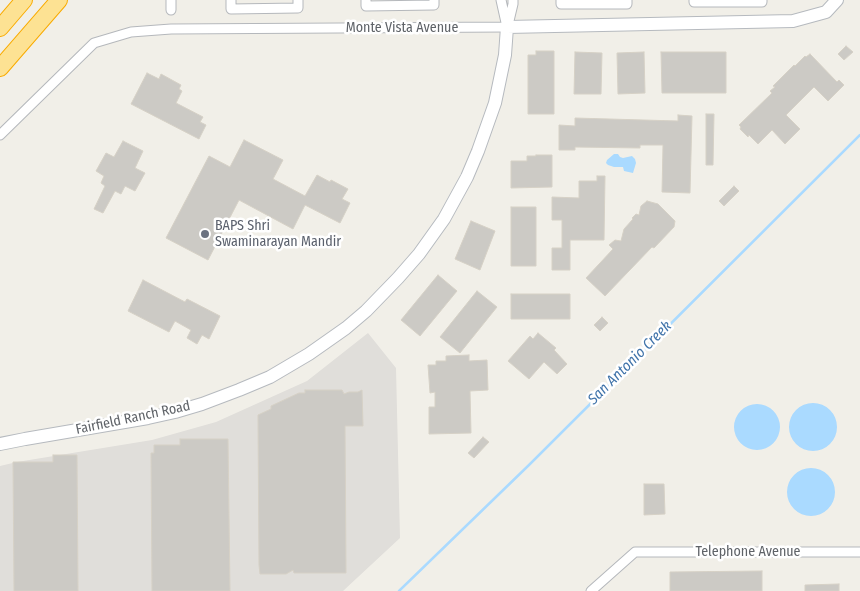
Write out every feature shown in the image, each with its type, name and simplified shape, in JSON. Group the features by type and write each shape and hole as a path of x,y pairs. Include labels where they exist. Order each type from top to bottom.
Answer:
{"highway":[{"path":"0,28 24,0"},
{"path":"0,68 59,0"}],"street":[{"path":"171,0 171,10"},
{"path":"501,0 508,27"},
{"path":"508,27 513,0"},
{"name":"Monte Vista Avenue","path":"0,135 94,43 131,32 171,29 508,27 793,21 826,12 838,0"},
{"path":"694,1 762,1"},
{"path":"366,3 434,2"},
{"path":"561,2 627,2"},
{"path":"231,4 298,4"},
{"name":"Fairfield Ranch Road","path":"1,444 148,418 210,401 282,370 346,328 366,311 418,254 444,219 467,177 495,104 505,55 508,27"},
{"name":"Telephone Avenue","path":"591,591 636,552 860,552"}],"shaded area":[{"path":"368,333 396,368 400,538 343,591 0,591 0,466 152,440 216,422 307,381"}],"water":[{"path":"614,154 618,154 623,158 632,156 635,159 636,163 633,173 624,171 623,167 614,167 606,163"},
{"path":"813,403 822,405 830,410 835,418 837,427 835,436 830,444 822,449 813,451 804,449 796,444 791,436 789,427 791,418 796,410 804,405"},
{"path":"762,404 766,405 776,414 779,418 779,436 770,446 762,450 752,450 744,446 735,436 734,422 738,414 748,405"},
{"path":"806,468 816,468 828,475 835,487 835,497 828,509 816,516 806,516 798,512 791,505 787,497 787,487 791,479 798,472"}],"building":[{"path":"846,46 853,52 844,60 838,54"},
{"path":"536,51 554,51 554,114 528,114 528,55 536,55"},
{"path":"575,52 602,53 601,94 574,94"},
{"path":"644,52 645,93 618,94 617,53"},
{"path":"661,52 726,52 726,93 662,93"},
{"path":"810,54 837,82 839,80 844,85 828,101 814,87 786,115 800,129 785,144 772,130 758,144 740,129 739,125 772,93 770,91 775,87 773,86 794,65"},
{"path":"147,73 159,79 161,74 181,85 179,89 182,91 176,103 203,117 200,122 206,125 199,139 131,104"},
{"path":"706,114 714,114 713,165 706,165"},
{"path":"678,115 692,116 690,193 662,192 663,145 640,145 640,148 575,147 575,150 559,150 559,125 575,126 575,118 678,121"},
{"path":"244,140 283,160 273,179 305,196 317,175 348,189 342,199 350,203 340,223 305,205 293,229 239,200 208,260 166,238 209,156 230,167"},
{"path":"123,141 143,151 135,168 145,173 135,191 125,186 121,194 115,191 103,213 94,209 105,186 101,183 104,176 96,171 106,153 114,157"},
{"path":"552,155 552,187 511,188 511,161 527,161 527,156"},
{"path":"597,176 605,176 604,240 570,240 570,270 552,270 552,248 562,248 562,220 552,220 552,197 579,198 579,181 597,181"},
{"path":"734,186 739,191 724,206 719,201"},
{"path":"647,201 658,204 675,221 674,227 605,296 586,278 613,249 609,245 615,240 621,241 624,229 636,214 639,215 641,206"},
{"path":"511,207 536,207 536,266 511,266"},
{"path":"471,221 495,231 480,270 455,259"},
{"path":"438,275 457,291 420,336 401,320"},
{"path":"143,280 185,302 187,299 220,316 209,339 202,335 197,344 187,338 191,330 175,321 169,332 128,311"},
{"path":"477,291 497,307 460,353 440,337"},
{"path":"511,294 570,294 570,319 511,319"},
{"path":"602,317 608,323 600,331 594,325"},
{"path":"538,333 556,348 554,350 567,364 557,374 544,362 529,379 508,361 530,336 533,339"},
{"path":"469,355 469,361 487,360 488,390 470,391 471,433 429,434 429,407 435,407 435,392 430,393 428,365 436,365 436,361 446,361 446,356"},
{"path":"305,390 342,390 344,394 362,390 363,426 345,426 346,573 294,573 293,570 286,574 260,574 258,415 271,409 271,406 299,393 305,393"},
{"path":"483,437 489,442 474,458 468,453"},
{"path":"180,439 228,439 230,591 152,591 151,453 154,453 154,445 180,445"},
{"path":"53,455 77,455 78,591 14,591 13,462 53,462"},
{"path":"644,484 664,484 665,514 644,515"},
{"path":"762,571 762,591 670,591 670,572"},
{"path":"839,584 839,591 805,591 805,585"}],"waterway":[{"name":"San Antonio Creek","path":"399,591 529,465 860,135"}],"place":[{"name":"BAPS Shri Swaminarayan Mandir","path":"205,234"}]}
